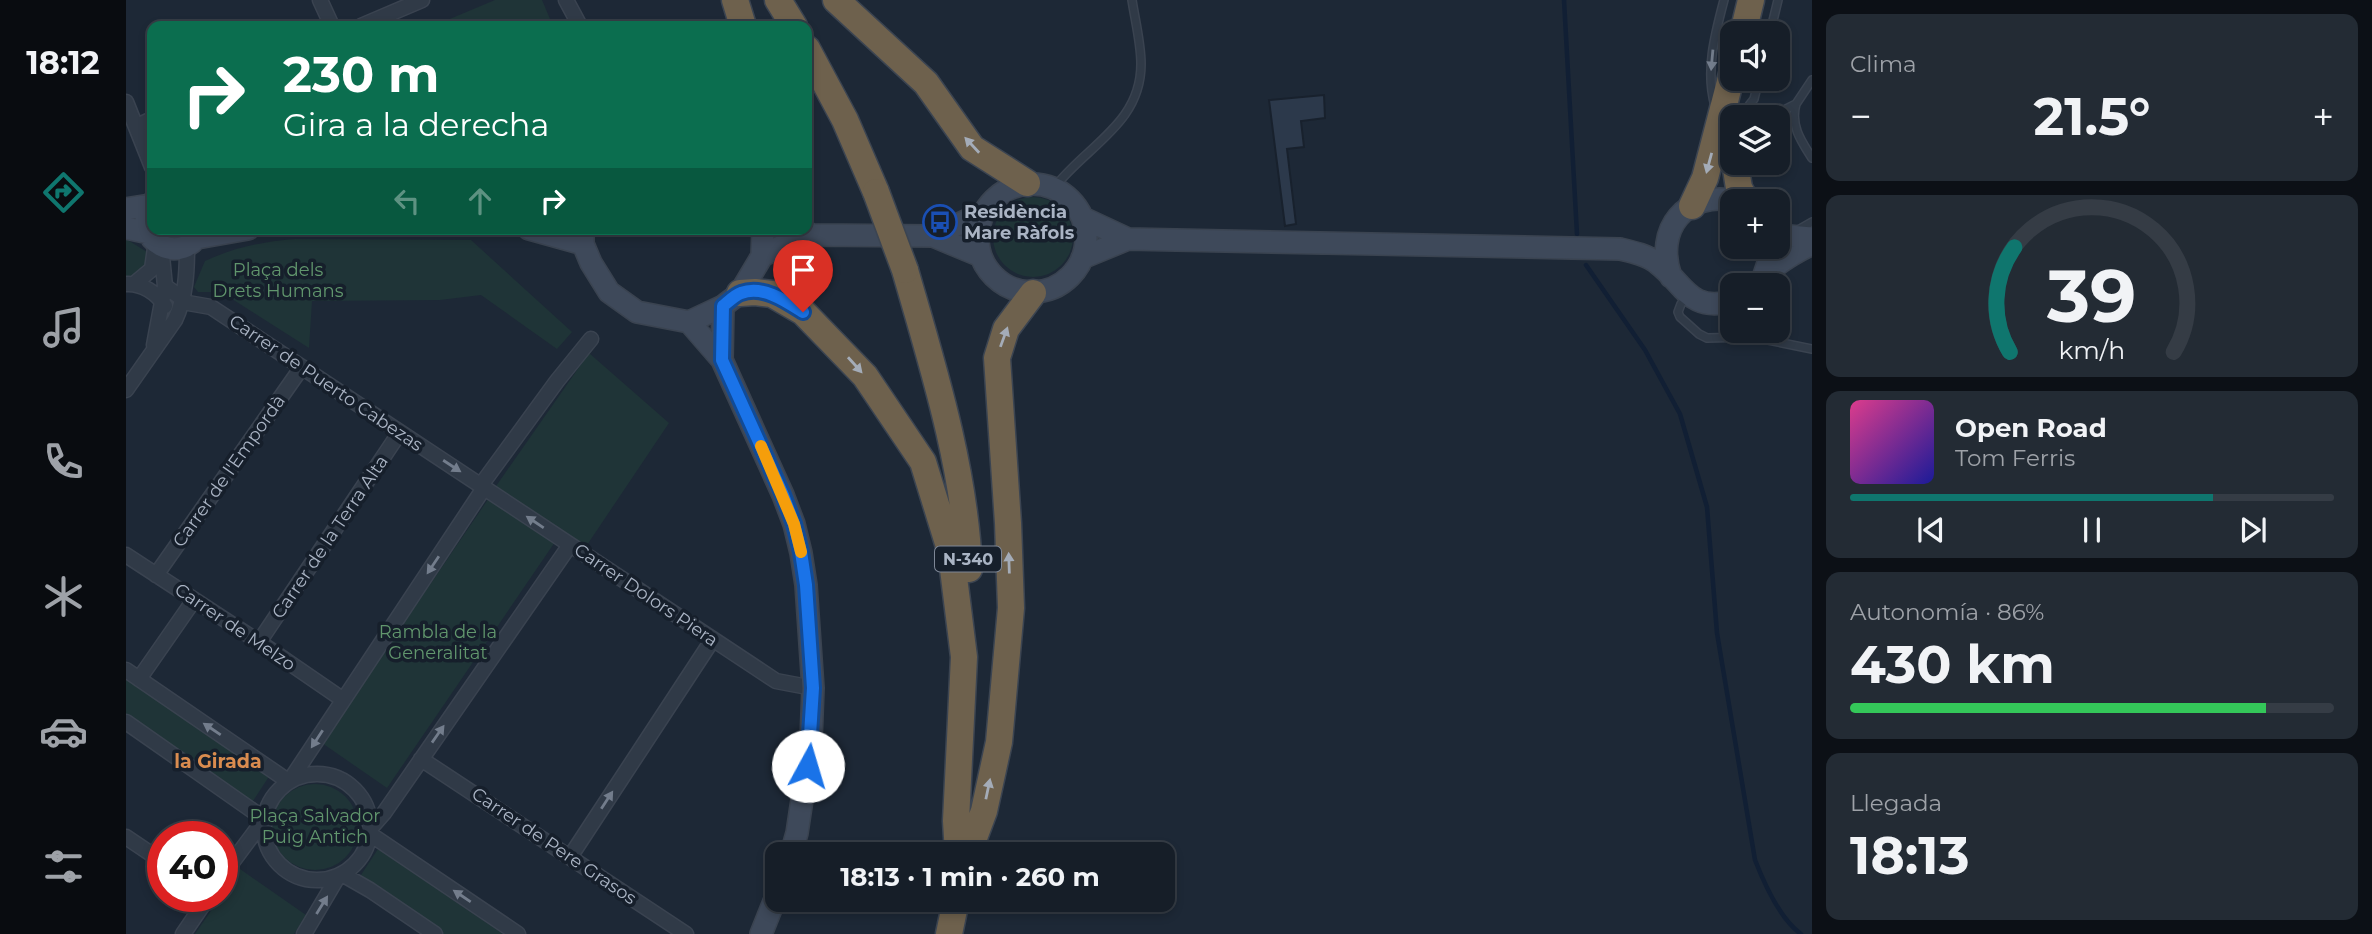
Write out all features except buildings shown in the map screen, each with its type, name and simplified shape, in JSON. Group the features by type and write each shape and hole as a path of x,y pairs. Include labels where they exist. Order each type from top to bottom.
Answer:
{"highway":[{"path":"735,0 741,21"},
{"path":"778,0 791,21"},
{"path":"836,0 926,83 972,148 1027,183"},
{"path":"1746,21 1751,0"},
{"path":"1758,21 1762,0"},
{"name":"N-340","path":"812,59 845,120 905,270 936,378 958,477 968,559 974,706 961,842"},
{"path":"1684,213 1701,191 1720,150"},
{"path":"732,299 755,292 772,294 803,312 865,376 923,462 951,553 964,657 956,821 959,842"},
{"path":"972,842 984,811 999,742 1011,608 997,358 1006,329 1033,293"},
{"path":"949,934 954,912"}],"street":[{"path":"320,0 330,21"},
{"path":"374,21 422,0"},
{"path":"566,0 577,21"},
{"path":"126,102 147,153"},
{"path":"137,126 147,121"},
{"path":"1027,183 1054,188 1068,196 1083,218 1086,239 1082,258 1077,269 1065,281 1049,289 1033,293 1014,289 999,281 987,268 981,256 979,228 985,212 1001,193 1027,183"},
{"path":"1620,249 1656,235 1684,213 1707,200 1720,198"},
{"path":"126,209 147,205"},
{"path":"933,236 985,212"},
{"path":"1671,276 1665,252 1667,238 1684,213"},
{"path":"1083,218 1128,239"},
{"path":"126,228 178,249 195,238 213,235"},
{"path":"812,232 933,236 981,256"},
{"path":"152,235 164,286 153,349"},
{"path":"762,256 763,235"},
{"path":"722,360 732,299 762,256 800,235"},
{"path":"1790,235 1812,238"},
{"path":"583,236 591,263 609,292 637,312 689,322 732,299"},
{"path":"126,390 181,307 187,265 195,238"},
{"path":"1082,258 1128,239 1620,249 1645,256 1657,263 1689,295 1711,303 1720,302"},
{"path":"130,284 152,269 155,241"},
{"path":"1768,273 1782,260 1812,244"},
{"path":"130,284 158,295 168,311 171,325"},
{"name":"Carrer de Puerto Cabezas","path":"164,286 188,303 212,307 483,486"},
{"path":"689,322 722,360 794,524 806,585 813,688 809,753 794,842"},
{"path":"290,780 483,486 557,381 591,339"},
{"name":"Carrer de l'Empordà","path":"156,575 302,367"},
{"name":"Carrer de la Terra Alta","path":"259,642 401,432"},
{"name":"Carrer Dolors Piera","path":"483,486 776,681 813,688"},
{"path":"304,934 341,875 361,856 370,831 570,545"},
{"name":"Carrer de Melzo","path":"126,555 342,699"},
{"path":"139,679 194,600"},
{"path":"570,857 713,639"},
{"path":"126,670 290,780"},
{"path":"126,722 263,819"},
{"name":"Carrer de Pere Grasos","path":"421,759 686,934"},
{"path":"238,854 263,819 268,803 276,791 290,780 307,774 323,773 338,777 352,786 369,813 370,831"},
{"path":"263,819 264,837 269,852 279,865 292,874 307,880 323,880 341,875 370,890 435,934"},
{"path":"370,831 518,934"},
{"path":"127,840 147,852"},
{"path":"183,934 198,912"},
{"path":"761,934 770,912"}],"lane":[{"path":"1054,188 1064,175 1121,122 1130,109 1141,65 1132,0"},
{"path":"1724,0 1714,41 1710,87 1727,105"},
{"path":"1773,21 1778,0"},
{"path":"1812,80 1796,104 1794,120 1812,158"},
{"path":"1790,107 1796,104"},
{"path":"1790,231 1801,229 1812,222"},
{"path":"1689,295 1681,304 1678,312 1680,317 1707,338 1753,337 1812,349"}],"green space":[{"path":"495,0 542,0 551,21 445,21"},
{"path":"1033,197 1048,200 1061,209 1070,222 1073,237 1070,252 1061,265 1048,274 1033,277 1018,274 1005,265 996,252 993,237 996,222 1005,209 1018,200"},
{"path":"126,239 147,252 147,270 126,281"},
{"name":"Plaça dels Drets Humans","path":"295,239 471,240 572,332 557,349 481,295 440,300 312,301 309,348 221,292 198,292 194,287 205,261 249,246"},
{"path":"589,353 669,423 585,548 494,489"},
{"name":"Rambla de la Generalitat","path":"489,498 555,542 387,788 322,743"},
{"path":"126,677 270,775 251,804 126,718"},
{"name":"Plaça Salvador Puig Antich","path":"307,784 323,784 346,796 355,810 358,827 355,844 346,858 323,870 307,870 291,863 279,851 272,835 272,819 279,803 291,791"},
{"path":"378,849 503,934 443,934 359,878"},
{"path":"240,869 306,915 294,934 195,934 210,912 238,912"}],"waterway":[{"path":"1564,0 1577,234"},
{"path":"1586,265 1645,350 1680,414 1707,507 1717,633 1755,860 1780,910 1801,934"}],"slow traffic":[{"path":"761,446 794,524 801,552"}],"place":[{"name":"Residència Mare Ràfols","path":"940,222"}],"district":[{"name":"la Girada","path":"218,761"}],"route":[{"path":"803,312 772,294 740,293 723,306 722,360 783,495 801,552 813,688 808,766"}]}
